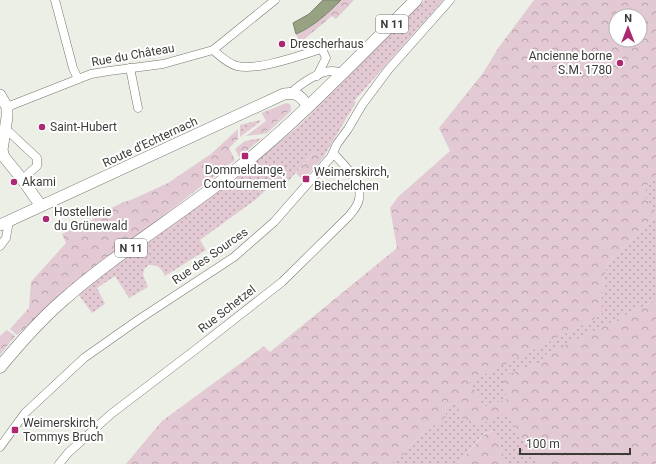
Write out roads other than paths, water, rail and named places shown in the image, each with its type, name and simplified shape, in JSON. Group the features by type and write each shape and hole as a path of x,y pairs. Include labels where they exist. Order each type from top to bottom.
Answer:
{"main road":[{"name":"N 11","path":"0,367 42,320 79,286 235,171 272,140 416,0"}],"street":[{"path":"56,0 73,68 78,79"},
{"name":"Rue du Château","path":"6,107 91,74 163,64 214,50 275,0"},
{"name":"Rue des Sources","path":"0,447 26,413 84,358 132,324 225,264 252,243 274,222 333,153 337,144 362,105 388,70 450,0"},
{"path":"214,50 225,60 236,66 249,66 271,63 322,49 326,58 317,76"},
{"path":"130,68 138,108"},
{"path":"290,94 300,84 317,76 331,71 342,73"},
{"name":"Route d'Echternach","path":"4,223 284,94 290,94"},
{"path":"290,94 298,95 308,106"},
{"path":"0,95 6,107 7,117 1,151 8,164 22,179 41,206"},
{"path":"6,129 38,158 37,166 28,174"},
{"name":"Rue Schetzel","path":"59,464 68,453 111,414 282,282 349,216 359,199 359,189 355,179 333,153"},
{"path":"0,246 6,238 9,227 4,223"}],"place":[{"name":"Drescherhaus","path":"282,44"},
{"name":"Ancienne borne S.M. 1780","path":"620,63"},
{"name":"Saint-Hubert","path":"42,127"},
{"name":"Dommeldange, Contournement","path":"245,156"},
{"name":"Weimerskirch, Biechelchen","path":"306,179"},
{"name":"Akami","path":"14,182"},
{"name":"Hostellerie du Grünewald","path":"46,219"},
{"name":"Weimerskirch, Tommys Bruch","path":"15,430"}]}
